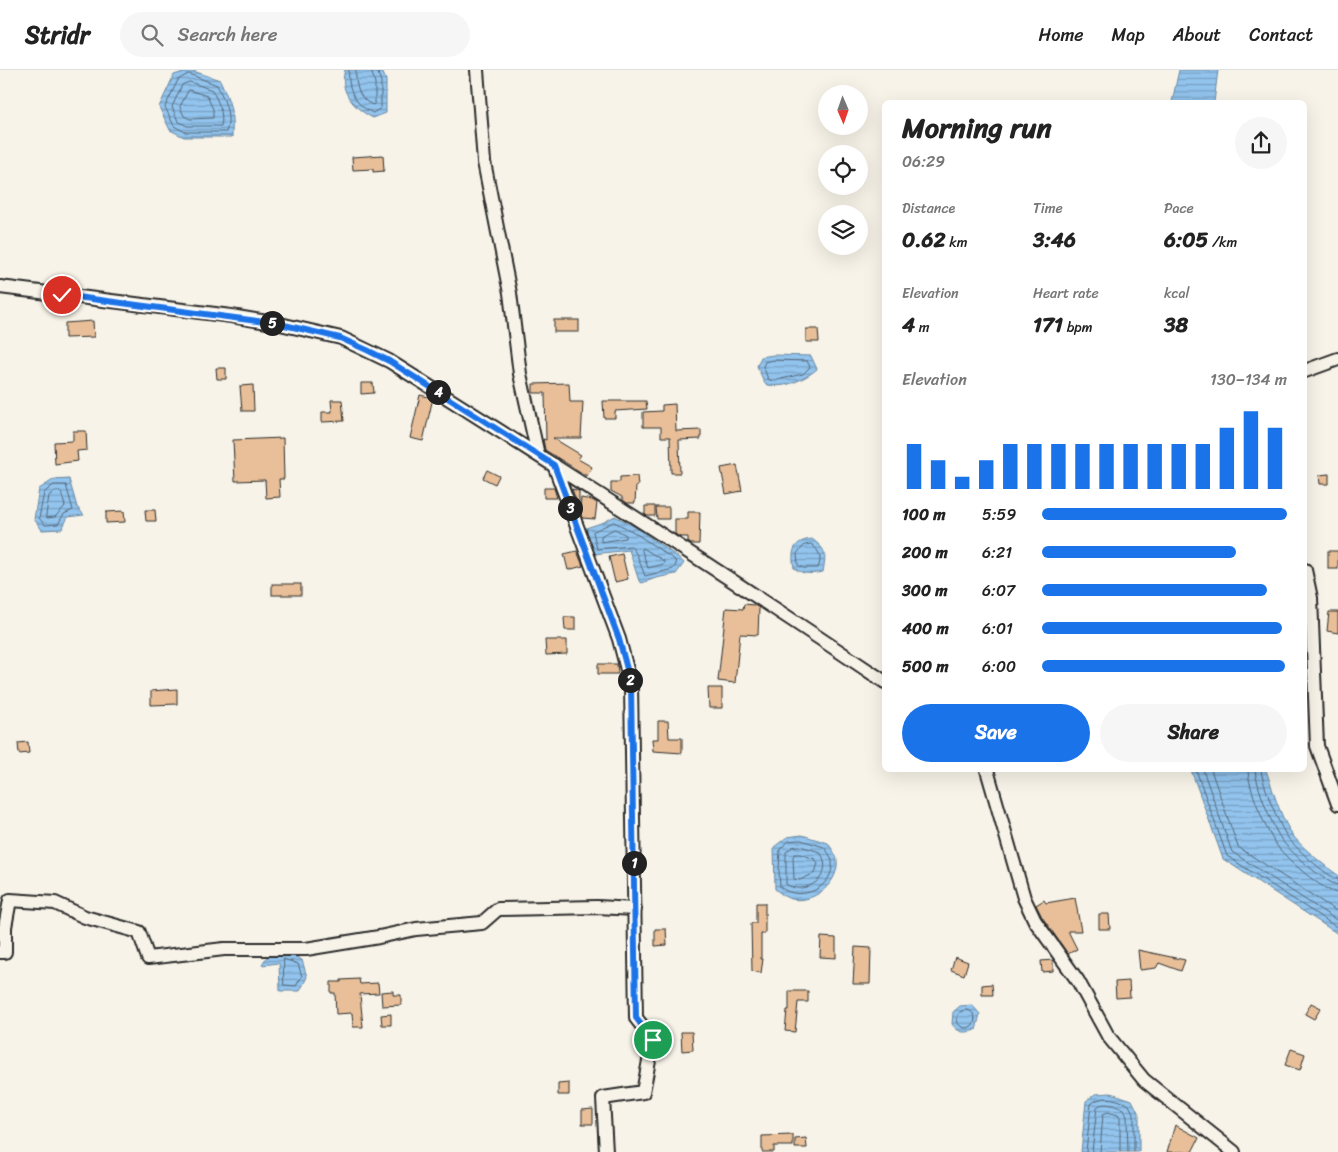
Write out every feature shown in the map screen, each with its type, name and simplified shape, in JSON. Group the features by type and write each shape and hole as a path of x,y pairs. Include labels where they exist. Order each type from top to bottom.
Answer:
{"street":[{"path":"477,70 484,162 510,293 520,374 538,455"},
{"path":"0,287 231,316 280,324 340,338 367,350 389,361 554,465 775,608 882,680"},
{"path":"1307,370 1338,359"},
{"path":"554,465 619,639 631,684 636,1018 653,1040 643,1092 603,1098 606,1152"},
{"path":"1307,579 1311,598 1317,746 1338,804"},
{"path":"988,772 1024,898 1035,920 1078,981 1108,1036 1144,1080 1234,1152"},
{"path":"0,952 4,952 5,927 10,900 55,903 86,917 139,932 148,958 224,949 306,949 416,929 482,923 498,908 597,907 635,909"}],"water":[{"path":"190,70 220,80 227,95 230,108 232,137 184,137 170,130 159,107 174,75"},
{"path":"345,70 382,71 386,80 386,113 373,118 354,105 344,86"},
{"path":"1179,70 1218,70 1214,100 1172,100"},
{"path":"773,355 811,356 817,369 806,377 792,383 778,386 765,384 757,366 761,357"},
{"path":"69,479 77,507 84,515 68,517 62,529 42,530 34,519 39,489 53,480"},
{"path":"615,516 635,527 678,557 684,563 676,574 642,583 639,581 629,550 594,554 586,528"},
{"path":"812,539 820,546 824,553 823,572 801,572 794,568 793,552 801,542"},
{"path":"1192,772 1267,772 1279,809 1293,836 1338,875 1338,934 1223,859"},
{"path":"802,835 828,843 835,853 837,860 833,878 827,886 820,893 802,900 784,896 775,889 774,847 787,837"},
{"path":"286,952 302,960 307,977 300,991 280,991 279,963 262,965 268,956"},
{"path":"972,1005 980,1014 976,1030 960,1031 952,1024 953,1012 960,1006"},
{"path":"1111,1093 1132,1100 1139,1114 1139,1152 1081,1152 1086,1101 1095,1094"}],"building":[{"path":"383,155 384,171 373,172 373,169 353,170 352,157"},
{"path":"554,320 579,320 579,332 554,332"},
{"path":"93,321 94,337 65,338 65,323"},
{"path":"806,329 818,329 819,342 806,342"},
{"path":"216,368 226,368 226,379 217,379"},
{"path":"361,383 373,383 374,393 361,394"},
{"path":"569,383 570,402 583,402 581,438 553,438 581,455 578,459 592,467 587,476 545,450 543,439 546,440 545,393 533,393 533,384"},
{"path":"253,385 254,411 242,411 240,386"},
{"path":"420,395 433,398 423,441 410,438"},
{"path":"331,400 342,400 344,421 322,422 322,412 332,412"},
{"path":"603,401 646,401 647,409 615,411 615,418 604,418"},
{"path":"675,404 676,431 701,430 701,439 679,440 680,473 671,473 670,437 661,437 661,427 643,427 643,412 662,411 662,405"},
{"path":"73,431 86,431 87,450 77,451 78,461 55,464 54,442 73,441"},
{"path":"283,438 284,479 279,479 280,497 266,498 265,480 235,481 233,440"},
{"path":"737,465 742,491 726,494 721,468"},
{"path":"487,470 499,476 495,484 483,478"},
{"path":"1329,474 1329,484 1320,484 1319,475"},
{"path":"637,476 638,486 636,486 635,503 627,503 622,497 611,491 611,482 620,482 620,477"},
{"path":"544,488 554,488 557,498 544,498"},
{"path":"572,489 579,491 579,503 577,503"},
{"path":"581,498 597,503 595,519 582,518 580,511"},
{"path":"645,506 655,506 655,516 647,516 645,514"},
{"path":"656,507 669,507 669,519 657,519"},
{"path":"145,510 155,510 156,521 146,521"},
{"path":"124,511 125,522 106,523 106,512"},
{"path":"688,512 700,512 699,544 691,544 688,542 688,537 680,537 675,534 675,519 688,519"},
{"path":"577,551 583,566 568,570 564,554"},
{"path":"1328,551 1338,551 1338,569 1328,569"},
{"path":"622,554 628,579 615,582 609,557"},
{"path":"272,584 301,584 301,595 272,595"},
{"path":"744,604 754,605 759,608 758,635 740,634 735,683 718,681 726,608 743,609"},
{"path":"1329,612 1338,612 1338,633 1327,631"},
{"path":"564,617 575,617 575,630 565,630"},
{"path":"545,640 567,640 567,654 546,655"},
{"path":"598,664 617,664 618,674 598,674"},
{"path":"708,688 722,688 722,708 709,708"},
{"path":"177,689 177,704 151,705 151,691"},
{"path":"658,721 668,721 669,738 682,738 682,753 653,751 652,739 658,739"},
{"path":"28,742 29,753 19,754 18,743"},
{"path":"1075,898 1081,931 1068,931 1077,949 1068,954 1042,917 1036,905 1044,900 1046,903"},
{"path":"756,903 765,903 765,934 761,934 761,959 763,959 761,973 752,971 751,923 756,923"},
{"path":"1099,914 1109,914 1110,929 1099,929"},
{"path":"655,929 666,929 667,945 655,946"},
{"path":"821,937 836,938 836,958 820,957"},
{"path":"855,947 871,948 870,984 853,984"},
{"path":"1138,950 1185,960 1181,971 1159,963 1156,968 1140,970"},
{"path":"955,957 968,962 964,975 951,970"},
{"path":"1053,960 1053,971 1042,972 1041,961"},
{"path":"359,979 360,984 378,983 379,993 360,994 363,1027 353,1027 352,1013 336,1014 335,993 331,993 331,982"},
{"path":"1129,981 1130,997 1116,998 1115,982"},
{"path":"992,984 993,995 982,995 982,985"},
{"path":"393,991 393,995 401,995 401,1005 382,1006 381,992"},
{"path":"789,991 808,991 808,1002 798,1002 795,1032 785,1031 787,1010 789,1010"},
{"path":"1311,1003 1321,1008 1314,1019 1305,1014"},
{"path":"391,1014 391,1025 382,1025 381,1015"},
{"path":"681,1032 692,1032 693,1050 682,1051"},
{"path":"1291,1049 1305,1054 1300,1070 1285,1065"},
{"path":"569,1083 569,1095 558,1095 558,1084"},
{"path":"593,1109 593,1124 582,1124 582,1110"},
{"path":"1175,1125 1199,1138 1192,1152 1167,1152"},
{"path":"793,1135 793,1146 774,1146 774,1152 762,1152 762,1136"},
{"path":"806,1138 807,1148 795,1148 795,1139"}],"route":[{"path":"62,295 231,316 280,324 340,338 389,361 554,465 619,639 631,684 636,1018 653,1040"}]}
